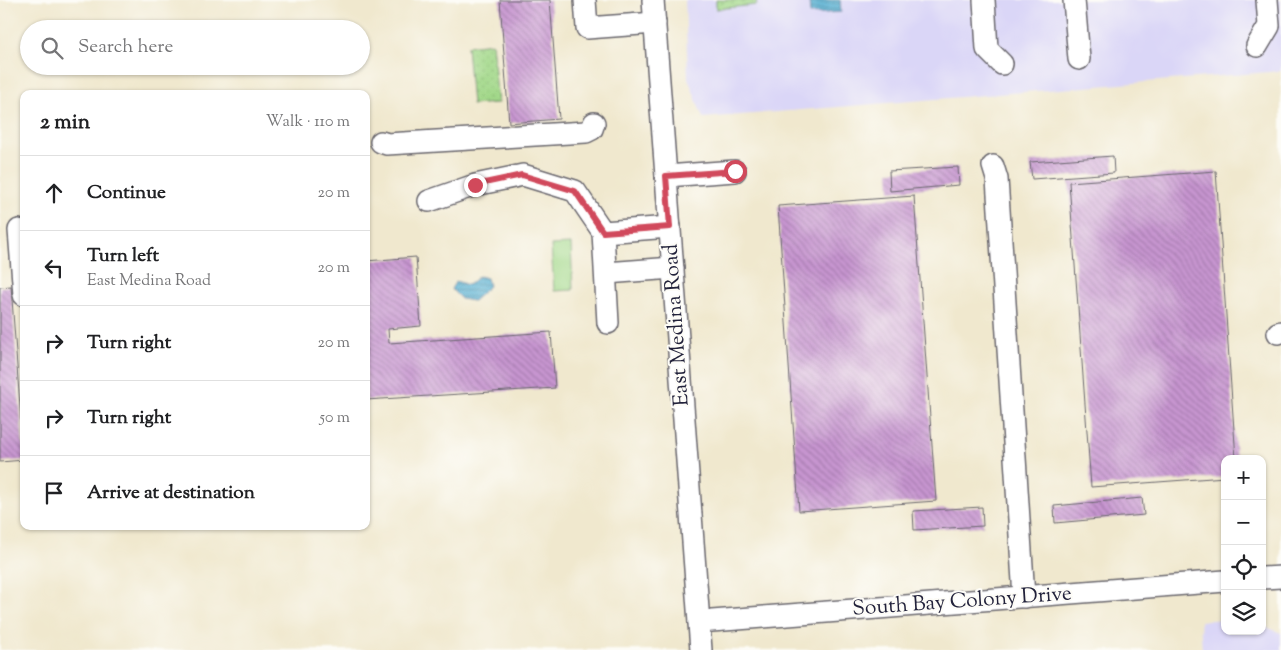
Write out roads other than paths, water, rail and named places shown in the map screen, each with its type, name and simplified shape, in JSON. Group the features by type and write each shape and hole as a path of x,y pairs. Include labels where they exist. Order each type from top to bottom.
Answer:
{"street":[{"path":"569,0 586,6 587,28 655,22"},
{"name":"East Medina Road","path":"653,0 700,650"},
{"path":"984,0 987,49 1002,64"},
{"path":"1074,0 1079,59"},
{"path":"1258,46 1269,26 1268,0"},
{"path":"381,142 387,144 586,132 592,128 594,123"},
{"path":"993,166 997,179 1024,597"},
{"path":"666,176 735,171"},
{"path":"429,201 475,185 522,175 575,191 603,232 608,324"},
{"path":"603,232 670,227"},
{"path":"19,230 20,243"},
{"path":"606,273 673,268"},
{"path":"1266,578 1281,577"},
{"name":"South Bay Colony Drive","path":"698,622 1221,581"}],"water":[{"path":"809,0 840,0 841,12 810,14"},
{"path":"479,276 487,278 489,286 473,301 461,299 451,289 456,281 468,285"}]}
